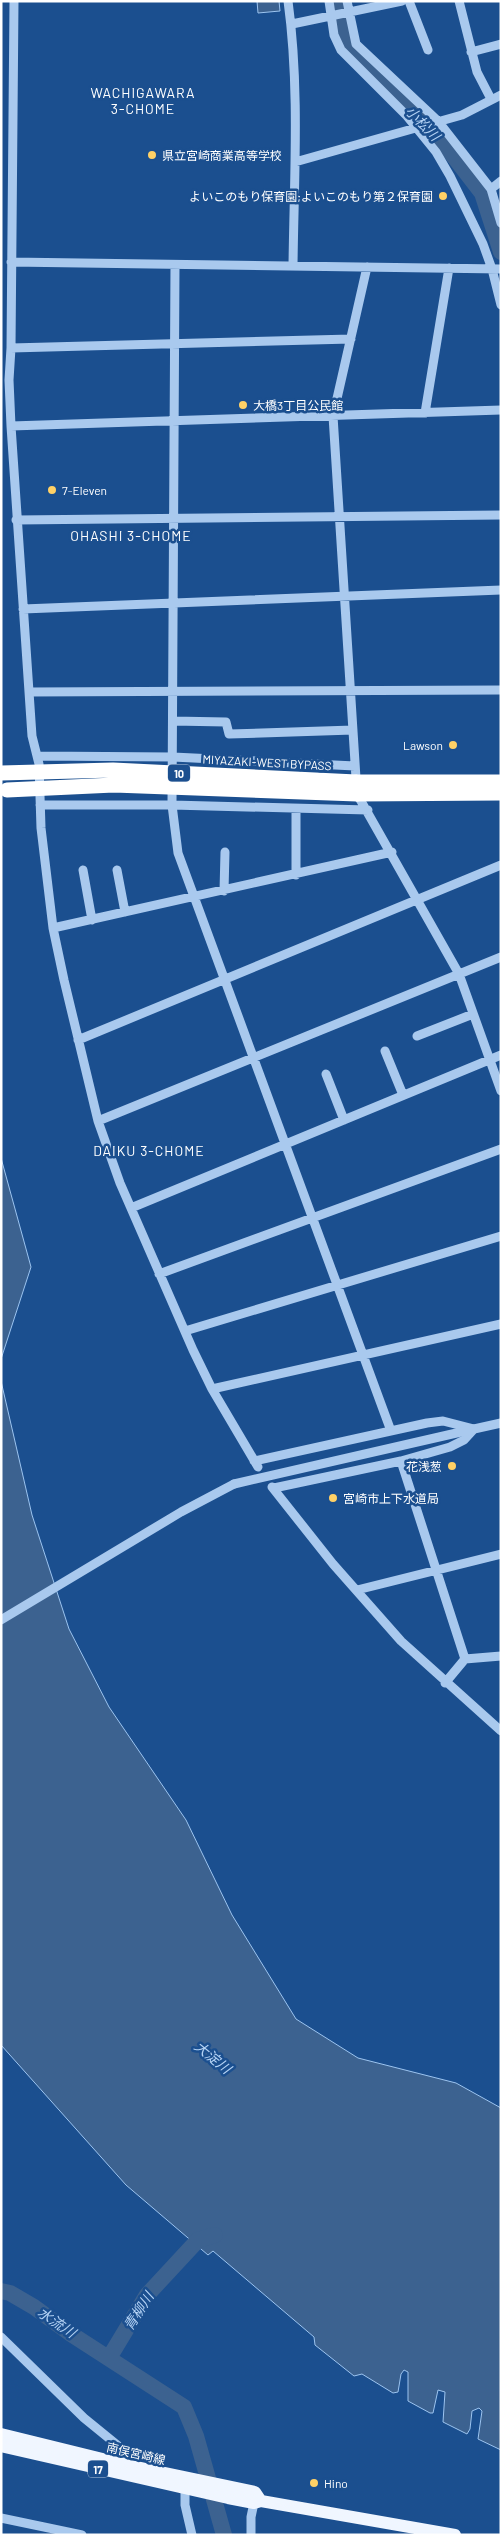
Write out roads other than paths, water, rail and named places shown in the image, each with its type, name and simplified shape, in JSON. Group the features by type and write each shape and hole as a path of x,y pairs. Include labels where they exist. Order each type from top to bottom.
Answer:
{"highway":[{"name":"MIYAZAKI-WEST BYPASS","path":"1,774 113,770 356,788 501,782"},
{"name":"MIYAZAKI-WEST BYPASS","path":"1,791 114,786 356,788 501,793"}],"main road":[{"name":"南俣宮崎線","path":"1,2434 126,2470"},
{"name":"南俣宮崎線","path":"1,2446 126,2470 257,2499 455,2535"}],"street":[{"path":"14,1 11,348 9,380 16,520 32,736 38,756 45,865 53,928 98,1121 131,1208 185,1331 212,1389 256,1464 443,1420 474,1429"},
{"path":"288,1 292,24 295,71 293,266"},
{"path":"329,1 334,34 341,50 417,127 436,152 450,176 497,269 501,305"},
{"path":"347,1 356,44 438,121 491,190 501,223"},
{"path":"292,24 402,1"},
{"path":"409,1 428,50"},
{"path":"459,1 477,72 491,100"},
{"path":"472,52 501,44"},
{"path":"295,162 462,115 501,95"},
{"path":"491,190 501,181"},
{"path":"11,262 497,269"},
{"path":"175,265 172,805 178,852 391,1431"},
{"path":"367,267 334,416 356,788 459,974 501,1091"},
{"path":"425,413 449,268"},
{"path":"11,348 351,339"},
{"path":"11,426 501,410"},
{"path":"16,520 501,515"},
{"path":"23,609 501,590"},
{"path":"29,692 350,693 501,690"},
{"path":"173,721 226,722 229,734 353,730"},
{"path":"38,756 173,757 355,766"},
{"path":"40,805 172,805 368,810"},
{"path":"296,809 296,875"},
{"path":"224,890 225,852"},
{"path":"53,928 392,852"},
{"path":"78,1040 501,865"},
{"path":"82,870 92,920"},
{"path":"117,870 125,912"},
{"path":"98,1121 501,957"},
{"path":"417,1036 474,1014"},
{"path":"385,1051 403,1095"},
{"path":"131,1208 501,1055"},
{"path":"326,1074 344,1120"},
{"path":"159,1274 501,1149"},
{"path":"185,1331 501,1236"},
{"path":"212,1389 501,1324"},
{"path":"1,1620 181,1512 234,1484 501,1423"},
{"path":"474,1429 464,1440 450,1447 401,1461 273,1487 311,1537 401,1641 445,1683 501,1731"},
{"path":"401,1461 465,1659"},
{"path":"357,1590 501,1554"},
{"path":"445,1683 465,1659 501,1656"},
{"path":"1,2338 84,2418 127,2453 126,2470"},
{"path":"190,2485 185,2505 192,2535"},
{"path":"251,2535 257,2499"},
{"path":"1,2518 82,2535"}],"water":[{"path":"257,1 279,1 280,11 258,13"},
{"path":"1,1158 31,1267 1,1359"},
{"name":"大淀川","path":"1,1381 32,1515 69,1629 109,1707 186,1820 232,1915 296,2019 358,2058 456,2083 501,2108 501,2450 478,2439 482,2411 479,2408 472,2411 470,2429 467,2434 443,2422 445,2392 438,2390 433,2413 430,2413 408,2401 408,2372 404,2370 401,2374 398,2392 393,2393 362,2374 354,2376 315,2345 314,2337 213,2251 208,2255 126,2185 1,2045"}],"waterway":[{"name":"小松川","path":"338,1 345,38 351,49 448,149 482,193 501,252"},
{"name":"青柳川","path":"109,2358 147,2295 198,2240 215,2235"},
{"name":"青柳川","path":"1,2291 10,2293 34,2307 71,2334 184,2407 196,2436 224,2535"}],"place":[{"name":"県立宮崎商業高等学校","path":"152,155"},
{"name":"よいこのもり保育園;よいこのもり第２保育園","path":"443,196"},
{"name":"大橋3丁目公民館","path":"243,405"},
{"name":"7-Eleven","path":"52,490"},
{"name":"Lawson","path":"453,745"},
{"name":"花浅葱","path":"452,1466"},
{"name":"宮崎市上下水道局","path":"333,1498"},
{"name":"Hino","path":"314,2483"}],"district":[{"name":"WACHIGAWARA 3-CHOME","path":"143,100"},
{"name":"OHASHI 3-CHOME","path":"131,535"},
{"name":"DAIKU 3-CHOME","path":"149,1150"}],"water label":[{"name":"水流川","path":"57,2322"}]}
